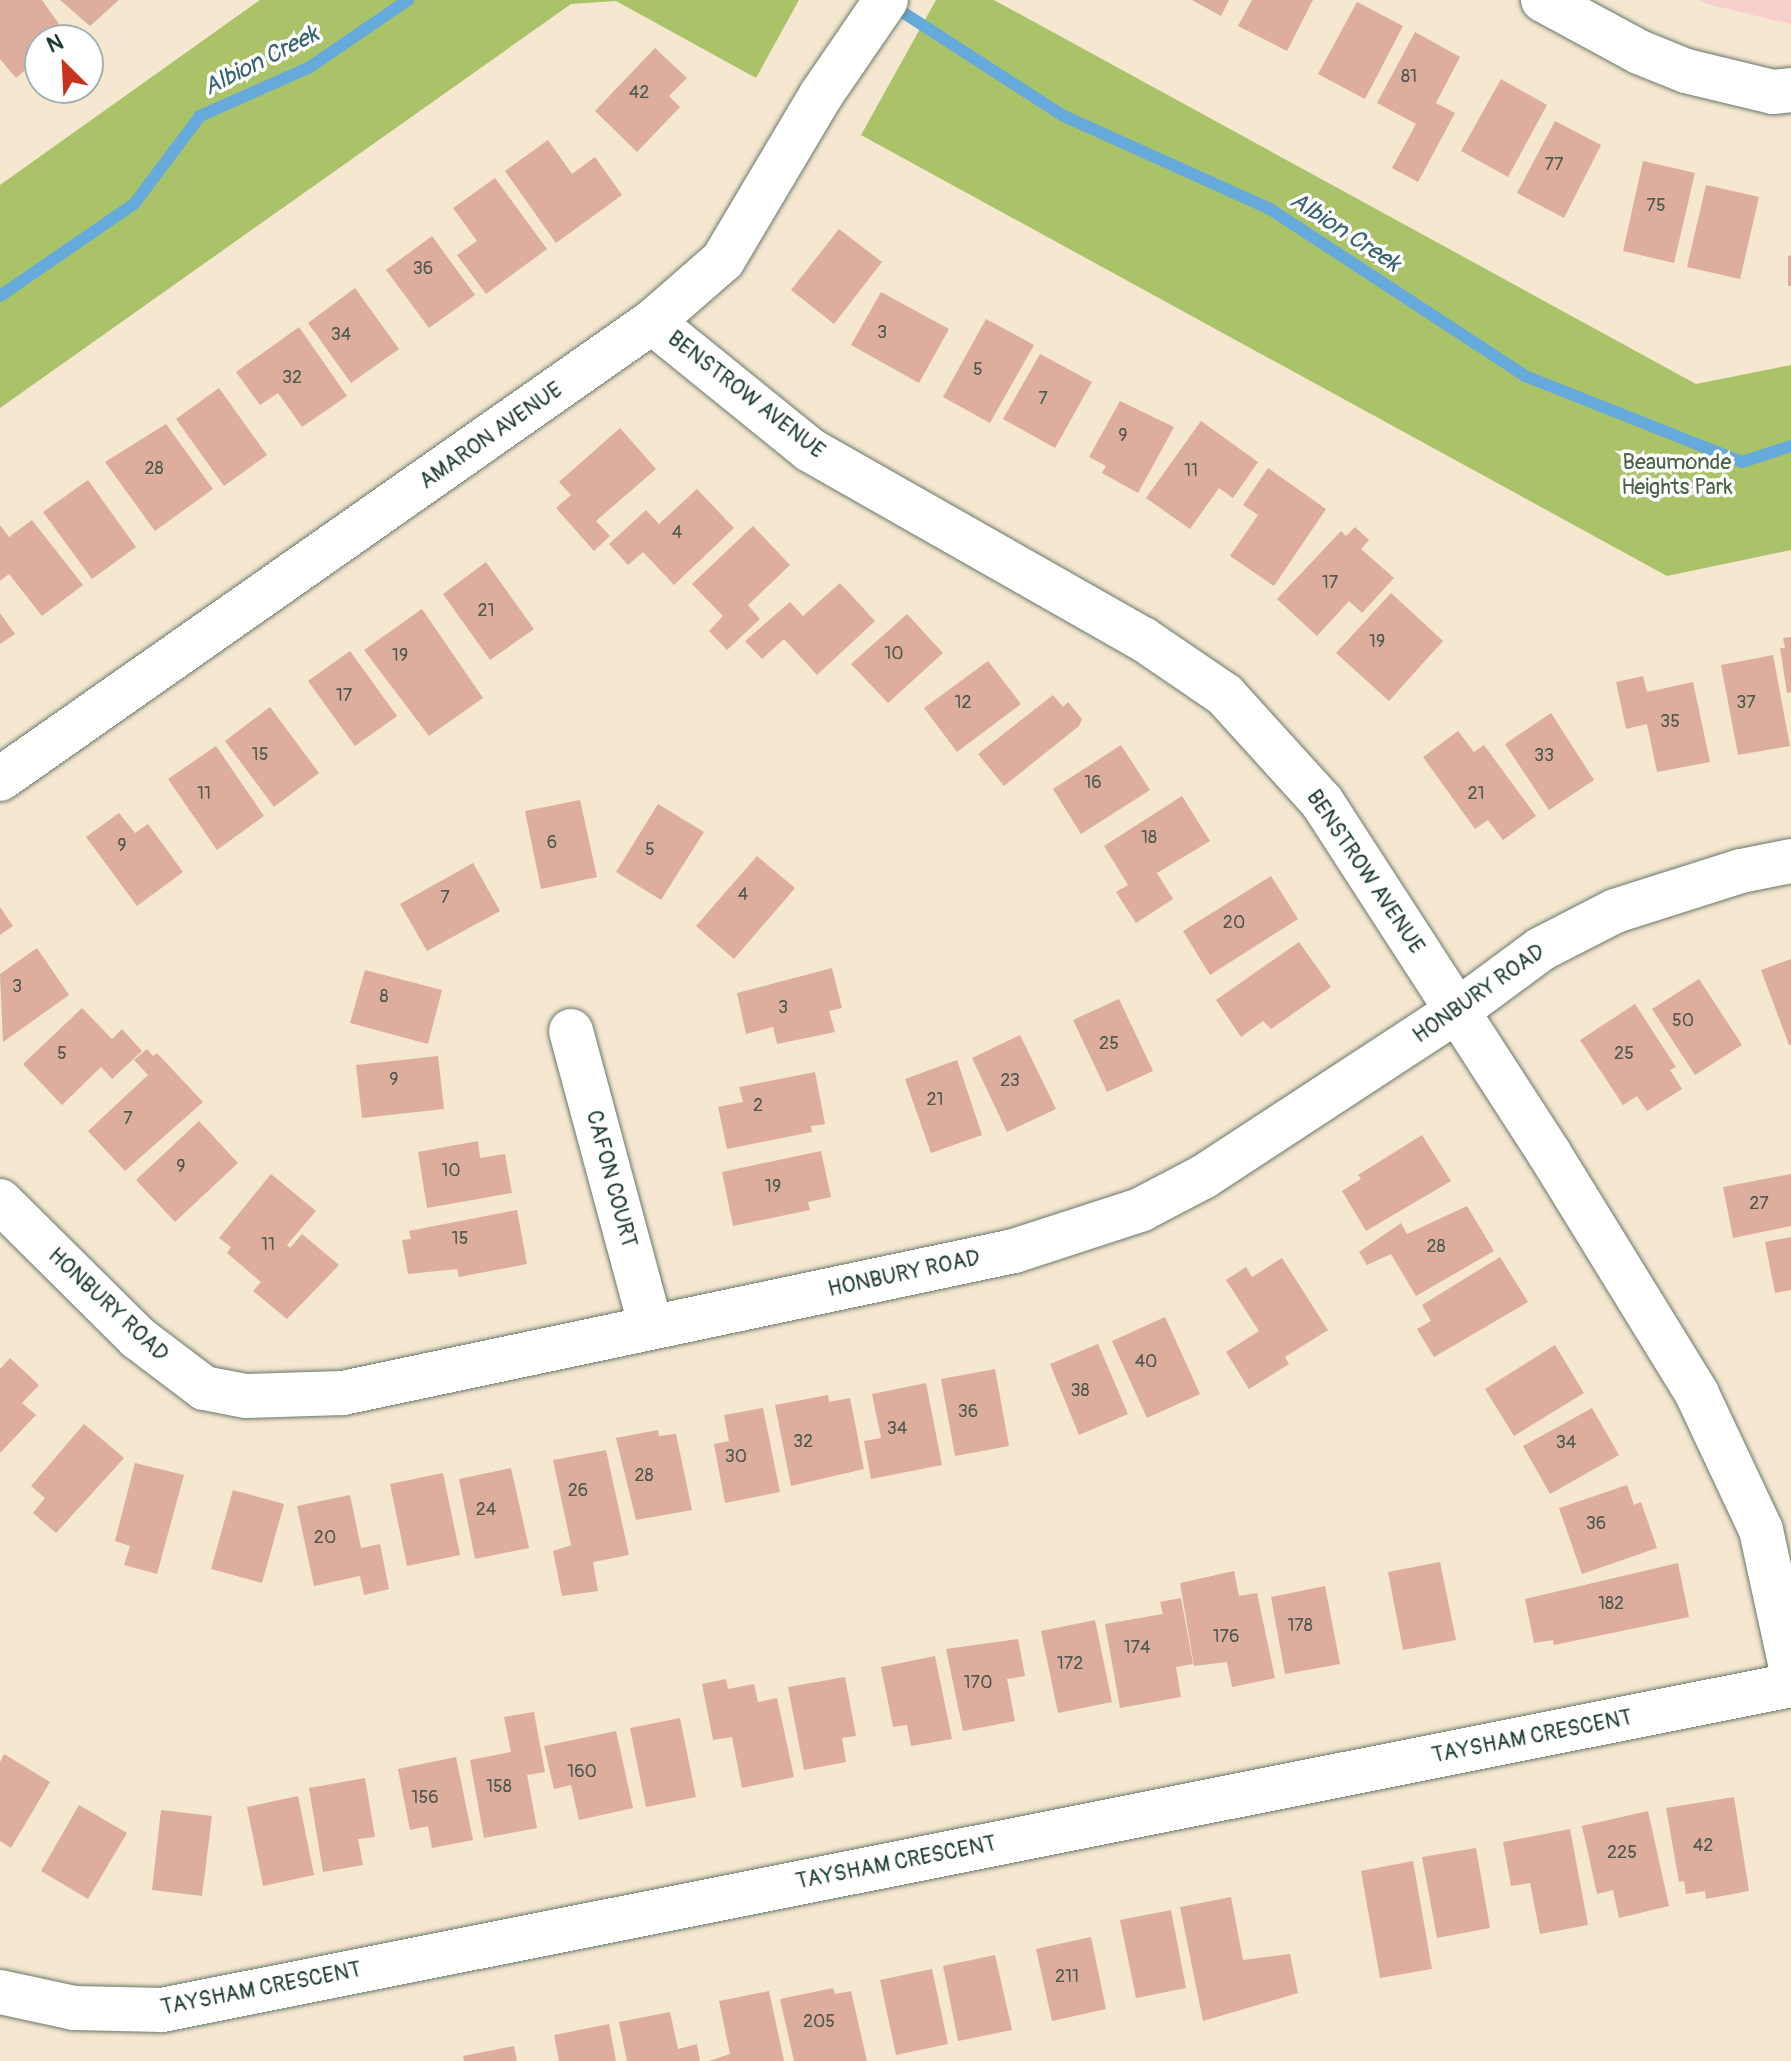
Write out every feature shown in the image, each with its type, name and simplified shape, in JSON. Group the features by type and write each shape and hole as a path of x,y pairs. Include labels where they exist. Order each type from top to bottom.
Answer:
{"street":[{"name":"AMARON AVENUE","path":"0,779 652,322 723,260 886,0"},
{"path":"1543,0 1639,52 1686,71 1773,92 1791,90"},
{"name":"BENSTROW AVENUE","path":"652,322 810,450 1143,639 1225,695 1322,802 1697,1394 1761,1530 1791,1668"},
{"name":"HONBURY ROAD","path":"0,1201 138,1338 204,1388 246,1396 343,1393 1014,1251 1140,1210 1203,1177 1457,1011 1541,949 1615,911 1741,871 1791,861"},
{"name":"CAFON COURT","path":"571,1031 651,1327"},
{"name":"TAYSHAM CRESCENT","path":"0,1992 74,2008 162,2010 1791,1685"}],"shaded area":[{"path":"1700,0 1791,0 1791,24 1707,4"}],"green space":[{"path":"260,0 799,0 756,78 616,1 571,4 0,408 0,185"},
{"name":"Beaumonde Heights Park","path":"936,0 994,0 1696,384 1791,365 1791,550 1667,576 861,135"}],"building":[{"path":"0,0 42,0 59,24 24,24 24,71 16,78 0,59"},
{"path":"60,0 119,0 92,24 88,24"},
{"path":"1192,0 1229,0 1221,16"},
{"path":"1252,0 1313,0 1287,51 1238,26"},
{"path":"1357,2 1403,26 1365,99 1318,74"},
{"path":"1415,32 1460,57 1436,103 1455,113 1418,182 1392,168 1416,124 1377,103"},
{"path":"655,48 687,78 669,96 680,107 637,152 595,111"},
{"path":"1501,79 1547,105 1508,177 1461,151"},
{"path":"1555,121 1601,145 1564,218 1517,193"},
{"path":"548,140 572,174 595,157 622,195 556,243 505,171"},
{"path":"1643,161 1695,173 1674,263 1623,251"},
{"path":"495,178 547,249 486,294 457,255 477,241 453,208"},
{"path":"1706,185 1759,197 1740,279 1687,267"},
{"path":"839,229 882,262 834,324 791,290"},
{"path":"432,236 475,295 429,328 386,270"},
{"path":"1791,255 1791,286 1788,286 1788,256"},
{"path":"355,288 399,349 351,383 308,323"},
{"path":"881,292 949,329 919,383 851,345"},
{"path":"986,319 1034,345 990,423 943,397"},
{"path":"299,327 347,396 302,427 278,393 260,405 236,372"},
{"path":"1040,354 1092,382 1055,448 1003,419"},
{"path":"219,388 267,455 224,486 176,419"},
{"path":"1120,401 1174,427 1138,493 1102,473 1106,466 1089,457"},
{"path":"1201,421 1258,462 1233,498 1219,488 1190,529 1146,498"},
{"path":"166,424 213,489 155,531 105,462"},
{"path":"620,428 656,469 596,521 610,536 594,551 556,508 571,495 559,482"},
{"path":"1268,468 1326,509 1274,586 1230,556 1258,515 1243,505"},
{"path":"88,480 136,547 92,579 43,512"},
{"path":"697,489 734,528 674,585 643,552 628,565 609,544 646,510 659,524"},
{"path":"32,520 83,585 42,616 9,574 0,581 0,525 9,537"},
{"path":"753,526 790,565 748,605 760,619 727,650 709,631 723,616 692,584"},
{"path":"1355,527 1369,540 1361,549 1394,578 1362,613 1349,601 1317,636 1277,599 1341,531 1346,536"},
{"path":"486,562 534,629 490,660 443,594"},
{"path":"840,583 875,621 817,675 784,639 762,659 745,641 790,602 803,616"},
{"path":"1391,593 1443,641 1389,701 1336,653"},
{"path":"422,609 483,698 429,736 364,650"},
{"path":"0,613 15,634 0,644"},
{"path":"907,614 943,653 888,703 851,664"},
{"path":"1791,637 1791,692 1787,693 1780,648 1785,648 1783,638"},
{"path":"350,651 397,716 355,746 308,681"},
{"path":"1773,655 1790,746 1738,755 1721,665"},
{"path":"988,661 1021,704 957,752 924,708"},
{"path":"1643,676 1647,692 1693,682 1710,762 1657,772 1647,724 1626,729 1616,682"},
{"path":"1053,695 1063,707 1068,702 1082,719 1079,726 1004,786 978,754"},
{"path":"270,707 319,773 274,807 225,741"},
{"path":"1551,713 1594,780 1549,810 1505,744"},
{"path":"1458,731 1474,752 1484,745 1536,816 1503,840 1488,820 1475,829 1423,757"},
{"path":"1121,745 1150,790 1081,834 1053,789"},
{"path":"216,746 264,816 217,850 168,779"},
{"path":"1182,796 1210,841 1157,873 1173,899 1136,923 1116,892 1128,885 1104,846"},
{"path":"580,800 597,877 541,889 525,811"},
{"path":"658,804 704,832 661,900 616,872"},
{"path":"119,813 135,833 148,824 183,872 137,906 86,837"},
{"path":"757,856 795,888 734,959 696,926"},
{"path":"473,863 500,911 427,951 400,904"},
{"path":"1271,876 1298,919 1210,975 1183,931"},
{"path":"0,907 13,926 0,935"},
{"path":"1299,942 1331,987 1271,1029 1263,1021 1241,1037 1216,1000"},
{"path":"37,948 69,995 3,1042 0,974"},
{"path":"1791,959 1791,1045 1789,1045 1761,970"},
{"path":"832,968 842,1008 829,1011 835,1032 777,1044 773,1027 746,1034 737,993"},
{"path":"365,970 442,990 428,1044 350,1023"},
{"path":"1699,979 1742,1045 1695,1075 1652,1009"},
{"path":"1119,999 1153,1071 1107,1092 1073,1020"},
{"path":"1635,1004 1676,1067 1670,1070 1682,1089 1647,1111 1637,1096 1623,1105 1580,1040"},
{"path":"82,1008 112,1039 122,1029 142,1051 112,1079 101,1067 62,1105 23,1064"},
{"path":"1020,1035 1056,1109 1007,1132 972,1058"},
{"path":"147,1049 153,1056 157,1053 203,1102 125,1171 88,1131 148,1075 134,1060"},
{"path":"438,1056 444,1109 362,1118 356,1065"},
{"path":"957,1060 982,1135 931,1153 905,1079"},
{"path":"815,1072 825,1124 811,1126 812,1132 727,1149 718,1107 743,1102 739,1087"},
{"path":"199,1121 238,1163 175,1222 136,1180"},
{"path":"1422,1135 1451,1181 1366,1231 1342,1191 1361,1179 1358,1175"},
{"path":"478,1141 480,1158 505,1154 512,1193 427,1208 418,1152"},
{"path":"821,1151 831,1197 808,1202 810,1210 733,1226 722,1172"},
{"path":"271,1174 316,1211 287,1245 290,1248 302,1234 339,1265 287,1319 253,1291 261,1282 227,1253 231,1247 219,1238"},
{"path":"1791,1174 1791,1226 1733,1238 1723,1187"},
{"path":"1467,1206 1494,1251 1416,1296 1391,1254 1367,1265 1359,1252 1401,1223 1407,1234"},
{"path":"517,1210 527,1264 459,1277 457,1269 408,1274 402,1240 411,1239 409,1231"},
{"path":"1791,1237 1791,1290 1775,1293 1765,1242"},
{"path":"1500,1257 1528,1302 1434,1357 1417,1329 1431,1321 1422,1305"},
{"path":"1282,1258 1328,1330 1285,1357 1289,1364 1249,1389 1226,1352 1259,1331 1226,1280 1246,1267 1252,1277"},
{"path":"1165,1317 1200,1394 1147,1418 1112,1341"},
{"path":"1098,1344 1128,1414 1079,1435 1050,1364"},
{"path":"1555,1345 1584,1393 1514,1436 1485,1389"},
{"path":"10,1358 39,1385 22,1403 36,1415 0,1453 0,1369"},
{"path":"995,1369 1009,1446 955,1456 941,1379"},
{"path":"926,1383 942,1465 871,1479 864,1441 881,1438 872,1394"},
{"path":"828,1395 829,1402 850,1398 864,1469 791,1486 775,1405"},
{"path":"763,1408 780,1492 725,1503 714,1444 729,1441 724,1415"},
{"path":"1592,1408 1619,1455 1550,1494 1523,1446"},
{"path":"84,1424 124,1458 56,1533 33,1513 45,1498 31,1486"},
{"path":"658,1430 659,1436 676,1434 692,1510 636,1520 616,1438"},
{"path":"606,1450 629,1555 593,1562 598,1591 562,1596 553,1551 571,1545 553,1460"},
{"path":"135,1463 184,1475 157,1574 124,1565 130,1546 115,1541"},
{"path":"511,1468 529,1548 475,1559 459,1479"},
{"path":"443,1473 460,1555 407,1566 390,1484"},
{"path":"1627,1485 1634,1505 1641,1502 1657,1548 1582,1574 1559,1508"},
{"path":"233,1490 284,1504 262,1583 211,1569"},
{"path":"350,1495 361,1548 380,1544 389,1589 364,1595 360,1576 314,1586 297,1506"},
{"path":"1440,1562 1456,1640 1403,1650 1388,1572"},
{"path":"1678,1563 1689,1617 1554,1645 1553,1640 1534,1643 1525,1599"},
{"path":"1234,1571 1239,1596 1257,1593 1275,1678 1232,1687 1227,1662 1194,1666 1180,1583"},
{"path":"1325,1586 1340,1664 1285,1674 1271,1597"},
{"path":"1181,1598 1193,1664 1176,1667 1181,1697 1120,1708 1105,1624 1163,1614 1160,1602"},
{"path":"1095,1620 1112,1702 1058,1713 1041,1631"},
{"path":"1018,1639 1025,1676 1007,1679 1015,1721 963,1731 946,1649"},
{"path":"935,1656 952,1739 911,1746 907,1725 893,1727 881,1667"},
{"path":"845,1677 856,1736 842,1738 846,1762 804,1770 788,1687"},
{"path":"726,1679 728,1689 754,1684 758,1702 777,1698 794,1777 742,1788 732,1737 713,1740 702,1684"},
{"path":"534,1712 545,1772 527,1775 537,1828 484,1838 470,1760 511,1752 504,1717"},
{"path":"680,1718 696,1797 646,1807 630,1728"},
{"path":"616,1731 633,1808 579,1820 571,1785 554,1789 544,1746"},
{"path":"4,1754 50,1782 11,1848 0,1841 0,1762"},
{"path":"456,1757 473,1840 432,1848 428,1826 410,1830 398,1769"},
{"path":"365,1778 375,1837 358,1839 363,1865 323,1872 309,1788"},
{"path":"298,1796 314,1875 263,1886 247,1807"},
{"path":"1734,1797 1749,1891 1706,1899 1705,1891 1686,1894 1684,1881 1679,1882 1666,1808"},
{"path":"79,1805 127,1833 88,1899 41,1871"},
{"path":"161,1810 212,1816 202,1896 152,1890"},
{"path":"1648,1811 1669,1906 1619,1918 1613,1890 1597,1894 1582,1826"},
{"path":"1570,1829 1588,1925 1540,1934 1530,1883 1511,1886 1503,1842"},
{"path":"1476,1848 1490,1928 1437,1938 1422,1857"},
{"path":"1413,1861 1432,1969 1380,1978 1361,1871"},
{"path":"1231,1897 1243,1960 1290,1954 1298,1993 1203,2021 1180,1907"},
{"path":"1171,1910 1186,1988 1136,1998 1120,1920"},
{"path":"1091,1937 1106,2009 1052,2021 1036,1949"},
{"path":"995,1955 1012,2030 958,2041 943,1966"},
{"path":"932,1969 948,2044 896,2055 880,1980"},
{"path":"833,1988 835,1994 851,1991 867,2061 794,2061 780,1999"},
{"path":"769,1991 784,2061 709,2061 730,2054 719,2001"},
{"path":"670,2012 678,2049 697,2044 700,2061 627,2061 619,2022"},
{"path":"609,2024 616,2061 559,2061 554,2035"},
{"path":"514,2046 517,2061 464,2061 463,2056"}],"waterway":[{"name":"Albion Creek","path":"0,296 134,204 200,116 310,67 408,0"},
{"name":"Albion Creek","path":"893,6 1064,116 1270,209 1525,376 1742,462 1791,446"}]}
